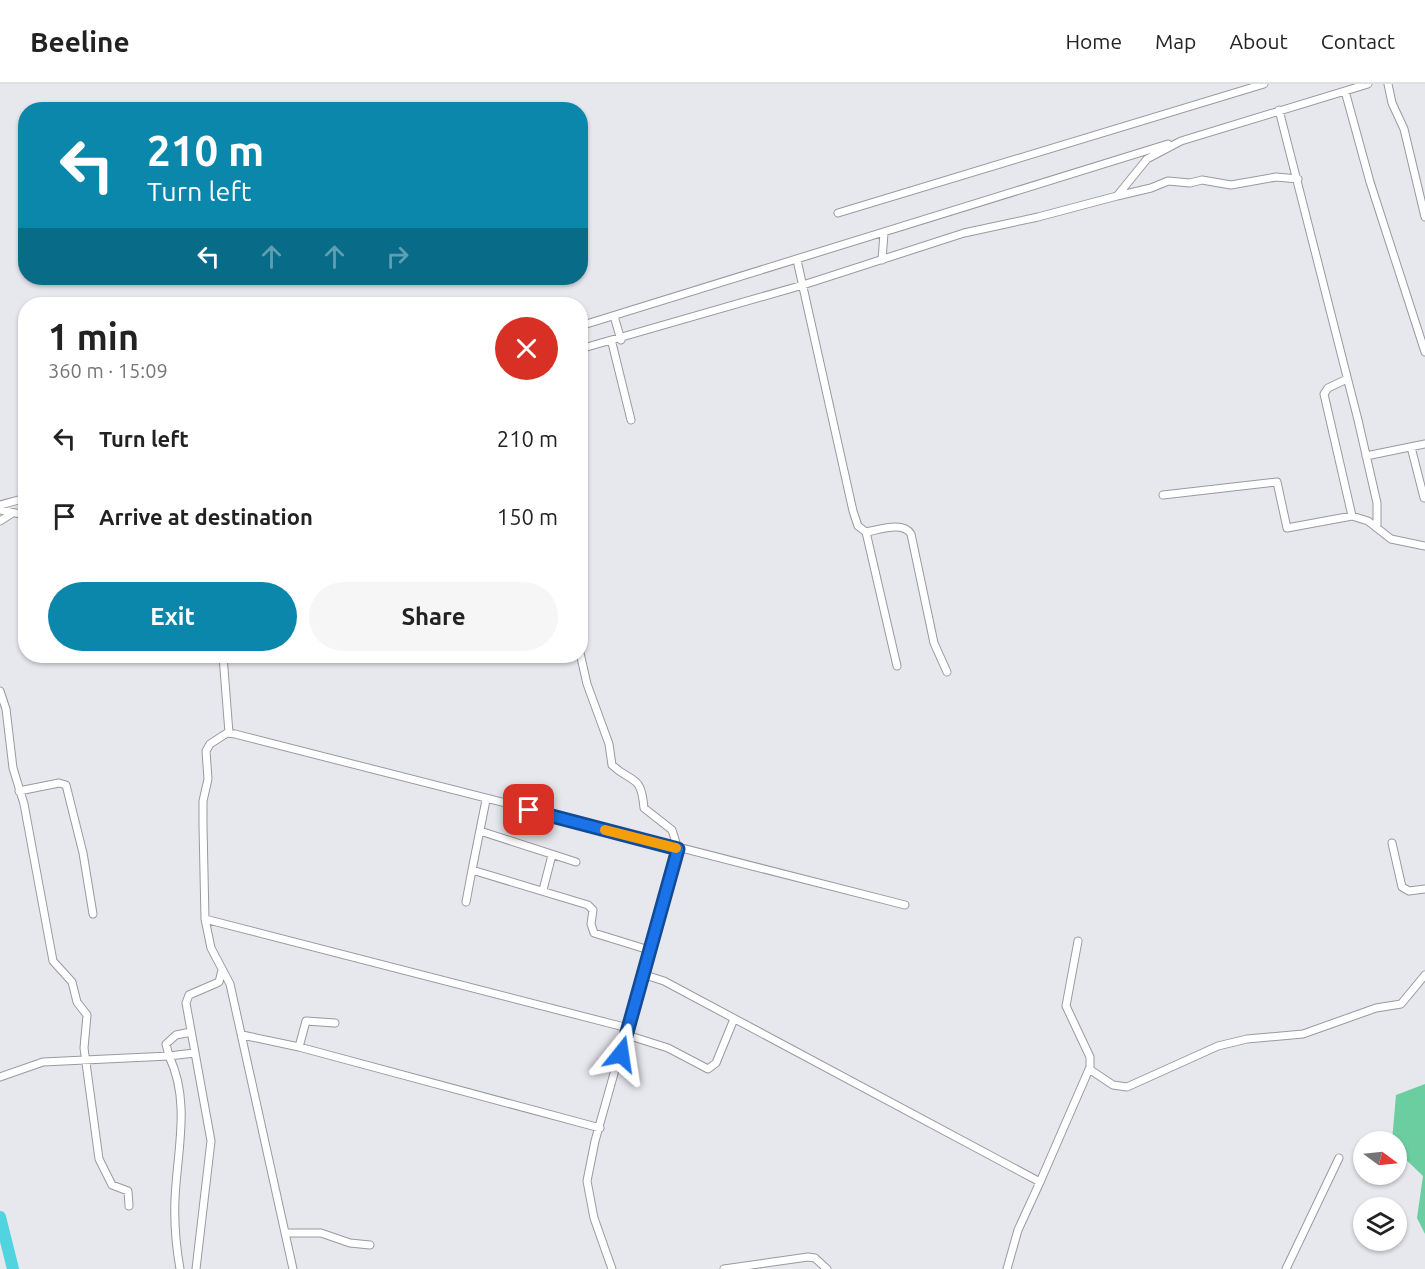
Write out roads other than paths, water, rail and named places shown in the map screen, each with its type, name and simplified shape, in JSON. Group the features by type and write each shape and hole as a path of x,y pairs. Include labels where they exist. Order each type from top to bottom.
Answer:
{"street":[{"path":"838,213 1238,88 1264,84"},
{"path":"588,324 1368,84"},
{"path":"1388,84 1392,103 1404,129 1425,217"},
{"path":"1345,90 1370,182 1425,352"},
{"path":"1279,110 1366,456 1377,504 1377,527"},
{"path":"1117,196 1148,159 1180,141"},
{"path":"588,348 803,285 964,232 1038,217 1151,188 1168,181 1190,183 1203,180 1226,185 1276,177 1298,179"},
{"path":"882,260 884,234"},
{"path":"797,260 853,512 858,526 866,532 897,666"},
{"path":"614,316 621,340"},
{"path":"612,342 631,420"},
{"path":"1347,379 1328,388 1324,394 1352,516"},
{"path":"1366,456 1425,444"},
{"path":"1411,447 1424,498"},
{"path":"1163,495 1277,482 1287,528 1352,516 1377,527 1391,539 1425,546"},
{"path":"0,506 18,500"},
{"path":"0,510 18,514"},
{"path":"0,521 11,514"},
{"path":"866,532 901,527 908,529 911,534 934,643 947,672"},
{"path":"224,663 229,733"},
{"path":"582,663 587,684 609,744 612,765 629,775 642,789 644,807 672,830 678,849 587,1181 594,1218 612,1269"},
{"path":"0,691 6,709 10,750 52,961 72,982 78,1004 87,1015 86,1060 99,1159 112,1185 128,1191 129,1206"},
{"path":"293,1269 230,984 211,948 205,919 203,801 208,779 206,751 210,744 229,733 905,905"},
{"path":"19,791 59,783 66,785 83,853 93,914"},
{"path":"466,902 486,800"},
{"path":"480,831 576,861"},
{"path":"1392,843 1402,887 1409,891 1425,890"},
{"path":"543,890 552,855"},
{"path":"472,870 543,890 592,907 592,930 598,936 649,950"},
{"path":"205,919 627,1031 668,1048 708,1069 716,1063 734,1019"},
{"path":"1007,1269 1018,1230 1089,1069 1090,1057 1066,1006 1078,941"},
{"path":"219,982 222,970"},
{"path":"642,974 664,981 796,1049 1041,1182"},
{"path":"1089,1069 1113,1085 1127,1087 1218,1046 1247,1039 1303,1034 1376,1008 1401,1004 1425,975"},
{"path":"196,1269 211,1141 194,1053 187,997 219,982 230,984"},
{"path":"299,1047 306,1021 335,1023"},
{"path":"150,1056 176,1035 191,1032"},
{"path":"242,1035 299,1047 600,1128"},
{"path":"166,1044 178,1079 181,1111 182,1131 175,1201 180,1269"},
{"path":"0,1077 44,1062 194,1053"},
{"path":"1286,1269 1340,1158"},
{"path":"285,1233 321,1233 350,1244 370,1245"},
{"path":"724,1269 802,1257 815,1258 827,1269"}],"waterway":[{"path":"0,1217 13,1269"}]}
